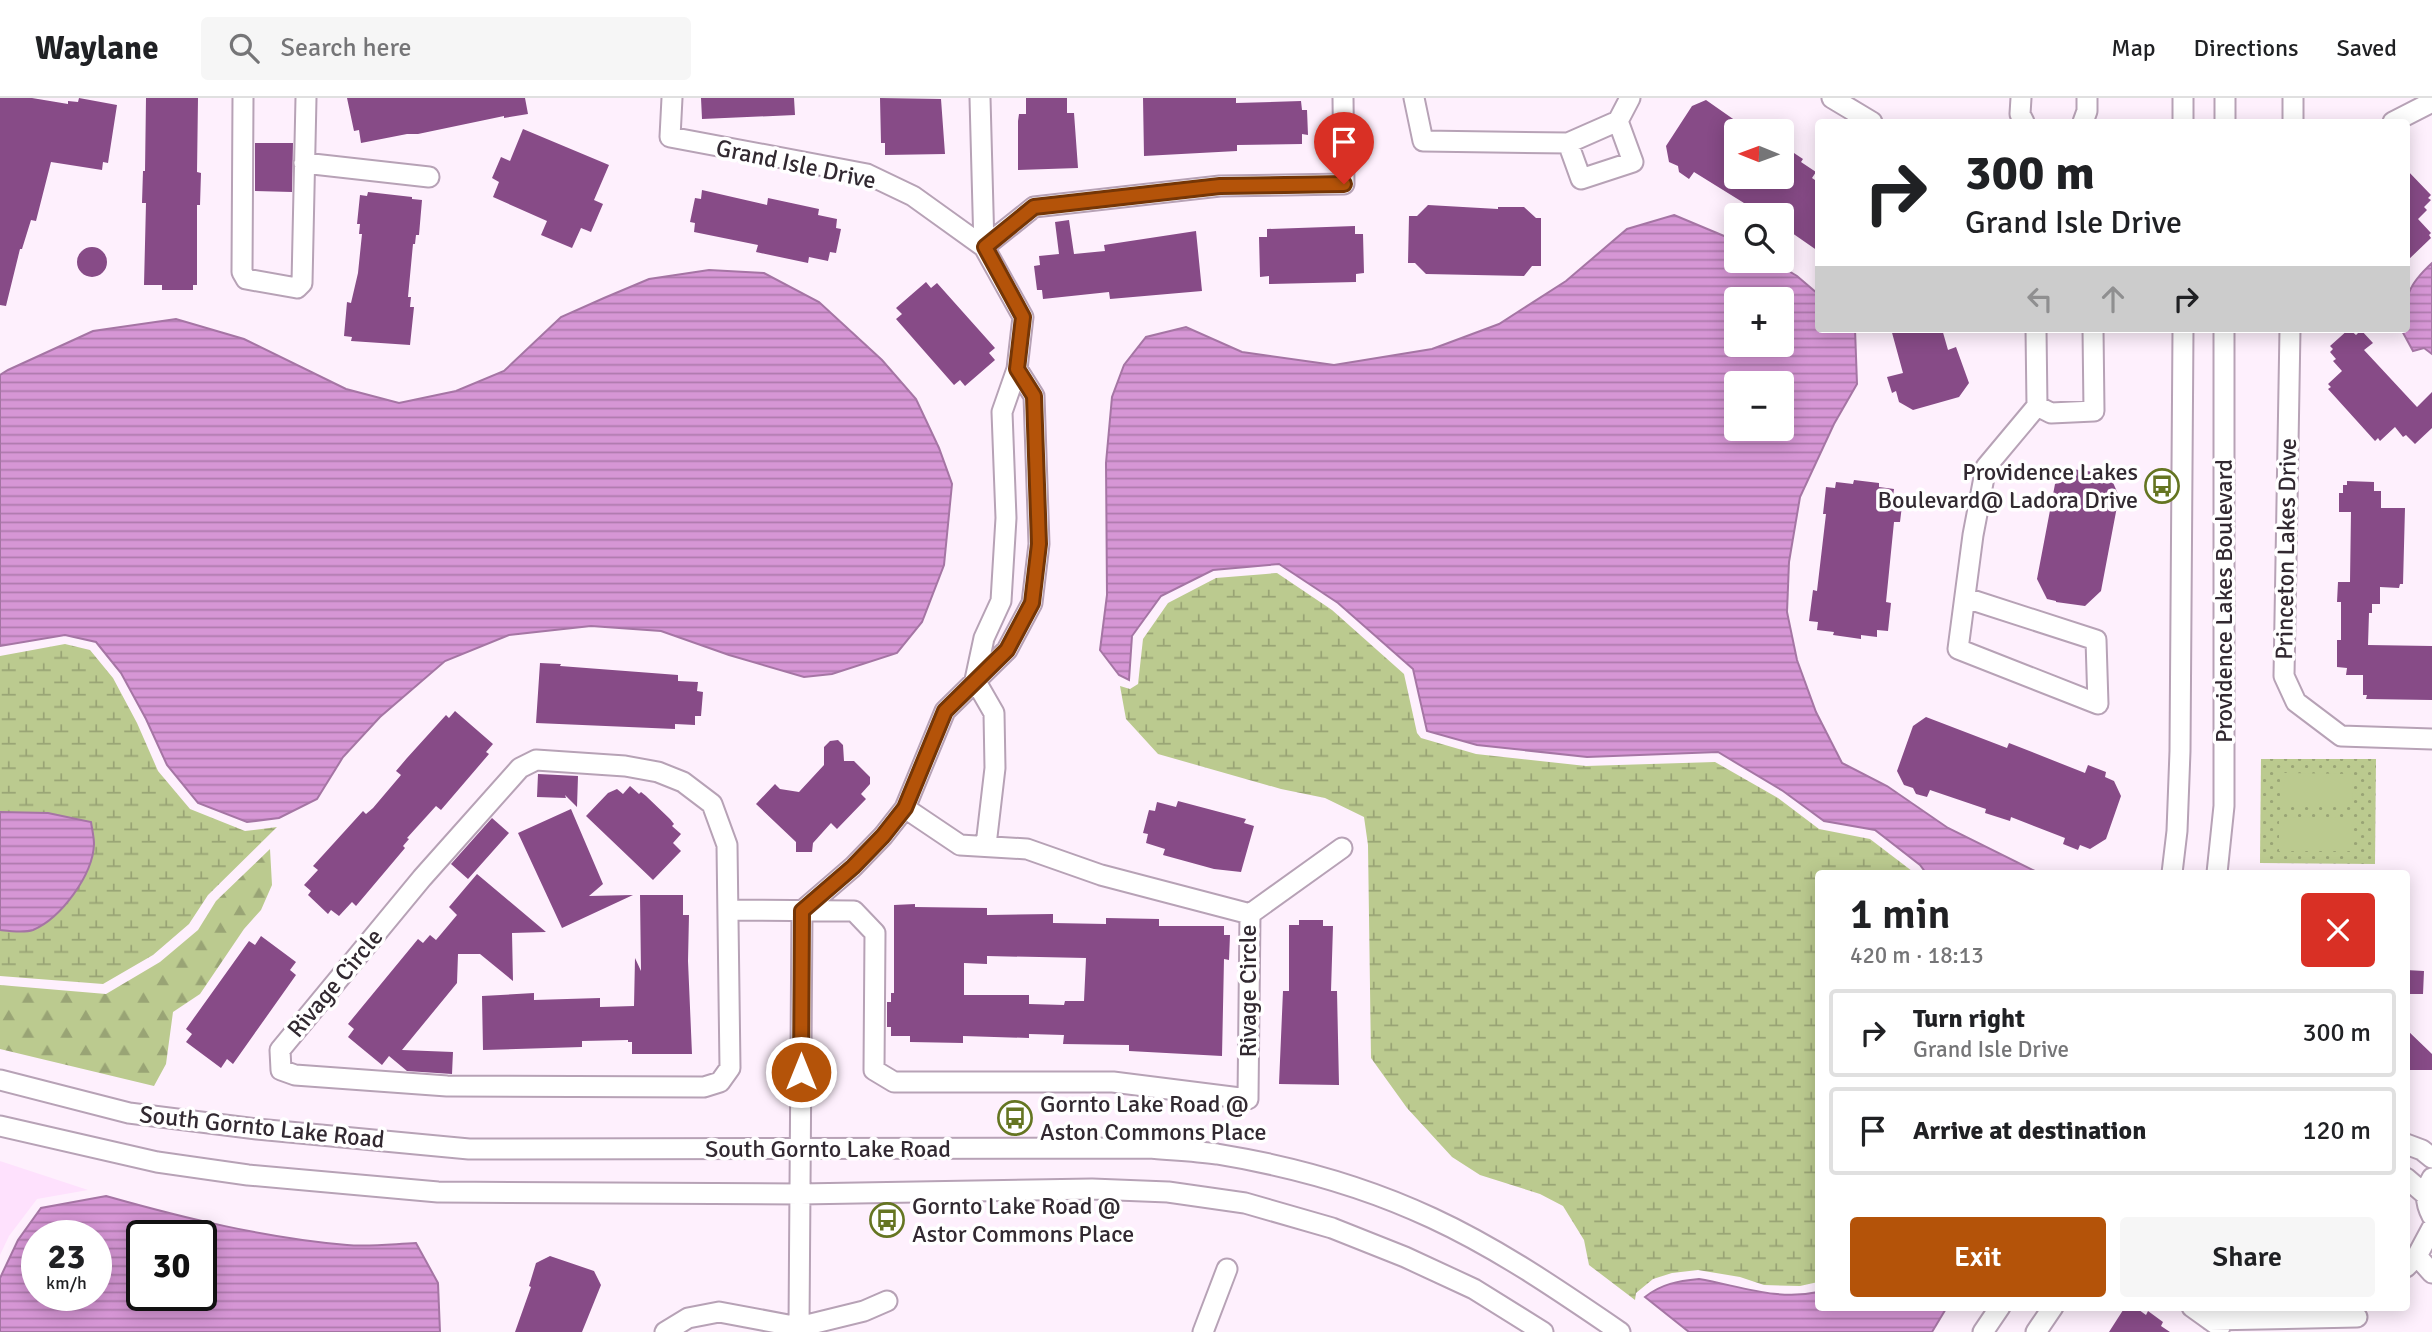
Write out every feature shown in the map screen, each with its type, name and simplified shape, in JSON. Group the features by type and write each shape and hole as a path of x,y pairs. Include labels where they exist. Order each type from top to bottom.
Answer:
{"street":[{"path":"243,98 242,272 247,279 301,287 306,98"},
{"name":"Grand Isle Drive","path":"672,98 670,137 867,174 913,196 985,247 1023,317 1017,369 1002,412 1006,511 1001,601 984,638 975,680"},
{"name":"Grand Isle Drive","path":"980,98 985,247"},
{"path":"985,247 1034,207 1220,186 1344,184 1343,98"},
{"path":"1414,98 1423,141 1568,143 1618,121 1630,98"},
{"path":"1832,98 1867,119"},
{"path":"2021,98 2020,114 2022,119"},
{"path":"2183,98 2183,119"},
{"path":"2225,98 2225,119"},
{"path":"2293,98 2293,119"},
{"path":"2399,119 2432,102"},
{"path":"1568,143 1581,179 1633,162 1618,121"},
{"path":"304,163 429,177"},
{"path":"1966,598 2096,640 2098,704 1958,649 1973,535 1986,467 2037,406 2036,333"},
{"path":"2037,406 2050,413 2094,411 2093,333"},
{"name":"Providence Lakes Boulevard","path":"2172,870 2177,831 2180,751 2183,333"},
{"name":"Providence Lakes Boulevard","path":"2217,870 2224,806 2224,333"},
{"name":"Princeton Lakes Drive","path":"2290,333 2284,676 2296,702 2341,736 2432,739"},
{"path":"799,1327 802,911 853,867 905,808 945,711 1007,650 1032,603 1039,544 1034,396 1017,369"},
{"path":"1006,511 1038,511"},
{"path":"975,680 994,713 995,768 986,845"},
{"name":"Rivage Circle","path":"537,760 625,766 658,772 683,782 712,804 727,845 730,910 730,1068 720,1082 704,1087 447,1086 295,1075 281,1070 280,1050 324,996 422,878 520,768 537,760"},
{"name":"Rivage Circle","path":"730,910 854,911 875,933 874,1070 894,1082 1113,1082 1248,1099 1250,914 1101,875 1027,849 960,845 905,808"},
{"path":"1250,914 1342,848"},
{"name":"South Gornto Lake Road","path":"0,1080 128,1113 257,1129 469,1149 1148,1148 1217,1154 1293,1170 1359,1190 1431,1217 1492,1249 1620,1332"},
{"name":"South Gornto Lake Road","path":"0,1126 157,1162 332,1184 438,1192 800,1194 1092,1189 1168,1192 1245,1203 1332,1228 1405,1256 1474,1289 1543,1332"},
{"path":"2410,1180 2429,1187 2427,1205 2432,1216"},
{"path":"2432,1228 2412,1262 2432,1273"},
{"path":"1203,1332 1227,1269"},
{"path":"665,1332 688,1318 719,1312 799,1327 864,1311 887,1301"},
{"path":"1983,1332 1997,1311"},
{"path":"2036,1332 2050,1311"},
{"path":"2198,1311 2228,1332"},
{"path":"2210,1320 2362,1312"},
{"path":"2338,1332 2362,1312"}],"shaded area":[{"path":"1674,215 1724,236 1724,273 1792,273 1815,291 1815,333 1855,333 1857,384 1834,424 1800,497 1789,562 1787,612 1797,660 1816,712 1842,763 1887,786 1948,828 2033,870 1924,870 1875,830 1824,821 1783,791 1718,752 1587,757 1477,745 1427,731 1413,669 1338,603 1279,564 1213,570 1161,596 1132,636 1129,680 1119,675 1100,650 1107,595 1106,463 1112,397 1124,365 1146,337 1186,327 1242,352 1334,365 1432,349 1499,324 1566,281 1627,229"},
{"path":"2432,263 2432,354 2424,348 2413,351 2403,333 2410,333 2410,290"},
{"path":"709,270 764,273 819,302 882,360 916,399 952,484 944,565 922,622 897,653 832,674 804,677 661,631 591,626 509,635 445,661 380,717 343,757 317,799 279,818 247,822 198,803 167,765 121,673 96,642 65,635 0,646 0,375 8,370 93,331 176,319 244,339 346,389 399,403 456,391 504,371 561,317 604,298 649,279"},
{"path":"0,812 48,813 91,822 94,841 92,856 82,882 54,916 33,930 0,930"},
{"path":"0,1161 88,1190 37,1199 9,1236 0,1255"},
{"path":"106,1196 200,1220 126,1220 126,1311 217,1311 217,1224 316,1242 355,1246 416,1243 438,1283 440,1332 0,1332 0,1278 21,1236 21,1311 112,1311 112,1220 32,1220 41,1208"},
{"path":"1699,1279 1773,1294 1815,1292 1815,1311 1945,1311 1932,1332 1689,1332 1645,1297 1657,1289"}],"green space":[{"path":"1277,573 1332,610 1404,674 1417,733 1421,738 1476,754 1586,766 1715,762 1778,798 1819,829 1870,839 1910,870 1815,870 1815,1283 1800,1286 1764,1285 1740,1277 1698,1270 1672,1273 1653,1279 1636,1293 1635,1300 1589,1265 1584,1240 1563,1206 1540,1194 1480,1175 1452,1157 1407,1108 1371,1058 1368,845 1364,817 1325,798 1281,789 1158,754 1126,719 1120,686 1130,689 1138,684 1143,639 1168,603 1216,578"},
{"path":"65,644 90,650 113,678 158,771 190,809 245,831 277,827 208,895 189,924 153,955 103,984 0,976 0,930 31,931 4,813 0,812 0,656"},
{"path":"2261,759 2376,759 2375,864 2260,863"},
{"path":"2280,773 2353,774 2352,807 2280,807"},
{"path":"2279,817 2351,818 2351,851 2279,851"},
{"path":"270,849 272,885 261,910 244,929 200,994 173,1012 166,1064 154,1086 0,1049 0,985 106,994 160,962 198,930 216,901"}],"building":[{"path":"0,98 32,98 68,104 68,101 78,102 79,98 117,105 108,163 103,162 102,170 51,162 36,221 31,220 20,249 6,306 0,305"},
{"path":"146,98 198,98 197,172 201,173 200,205 197,205 197,285 193,285 193,290 162,290 162,285 144,285 146,203 142,203"},
{"path":"347,98 525,98 528,114 504,116 361,143 359,130 354,131"},
{"path":"701,98 794,98 795,115 702,119"},
{"path":"880,98 941,99 945,154 885,155 885,143 881,143"},
{"path":"1026,98 1067,98 1067,113 1074,113 1078,168 1018,170 1018,121 1019,114 1026,114"},
{"path":"1143,98 1236,98 1236,103 1301,101 1302,110 1307,110 1308,135 1302,134 1302,144 1237,145 1237,151 1144,156"},
{"path":"1706,100 1733,119 1724,119 1724,189 1794,189 1794,153 1803,159 1801,162 1815,171 1812,178 1815,180 1815,249 1794,234 1794,203 1744,203 1694,172 1689,179 1679,172 1678,166 1669,162 1666,146 1692,106"},
{"path":"523,129 609,165 594,200 603,204 591,232 581,228 572,248 541,235 547,221 493,197 499,182 492,178 501,157 510,161"},
{"path":"255,143 293,143 292,192 255,191"},
{"path":"2410,173 2431,195 2428,198 2431,200 2424,207 2427,210 2418,219 2431,233 2431,238 2410,258"},
{"path":"702,190 767,205 768,198 819,209 818,215 837,219 836,228 841,229 836,253 830,252 828,261 809,257 808,263 756,252 758,245 694,232 695,223 690,222 695,198 701,199"},
{"path":"368,192 422,200 419,235 416,235 413,244 408,297 411,297 410,307 414,307 410,345 351,341 352,337 344,336 347,302 351,303 358,273 362,234 359,234 360,224 357,224 360,195 367,196"},
{"path":"1428,205 1498,209 1524,207 1536,218 1541,218 1541,266 1532,266 1524,276 1426,274 1415,263 1408,263 1409,216 1417,216"},
{"path":"1069,220 1074,254 1105,251 1104,245 1196,231 1202,291 1110,299 1109,292 1043,299 1042,290 1037,290 1034,266 1040,265 1039,256 1059,254 1055,222"},
{"path":"1355,226 1355,234 1363,234 1364,273 1356,274 1356,282 1269,284 1269,276 1260,277 1259,237 1267,237 1267,229"},
{"path":"92,247 103,251 107,262 103,273 92,277 81,273 77,262 81,251"},
{"path":"926,282 931,288 937,283 995,348 989,353 995,360 965,386 960,380 954,385 896,319 902,314 896,308"},
{"path":"1892,333 1943,333 1948,350 1956,347 1969,383 1959,397 1913,410 1899,402 1896,391 1892,393 1887,377 1903,373"},
{"path":"2345,333 2364,333 2373,343 2364,350 2417,407 2432,392 2432,428 2415,444 2406,435 2403,437 2395,427 2380,441 2378,438 2375,441 2328,389 2331,387 2328,384 2342,371 2333,361 2336,359 2330,352 2333,349 2330,346"},
{"path":"2072,469 2110,476 2119,496 2101,591 2085,606 2047,599 2037,579 2055,484"},
{"path":"1854,480 1879,483 1879,487 1894,489 1893,496 1903,497 1900,522 1894,522 1886,602 1891,603 1888,631 1877,630 1877,637 1861,635 1861,639 1817,630 1818,622 1809,621 1813,590 1817,591 1826,514 1823,514 1826,487 1835,488 1836,482 1853,484"},
{"path":"2347,481 2374,482 2374,491 2381,491 2381,508 2405,508 2403,584 2400,584 2399,588 2380,587 2380,604 2372,604 2372,613 2369,613 2368,645 2432,646 2432,700 2366,699 2367,695 2363,695 2363,675 2346,675 2347,668 2337,667 2337,640 2341,640 2338,582 2350,582 2351,512 2339,512 2339,493 2343,493 2343,485 2347,485"},
{"path":"540,663 678,675 678,681 698,682 697,691 703,692 701,716 695,716 695,725 675,724 675,729 536,723"},
{"path":"455,711 493,744 486,752 489,754 441,810 436,806 407,838 409,839 403,846 405,848 356,906 352,902 339,916 331,910 328,914 308,895 311,891 304,885 318,870 313,866 363,811 366,814 373,808 401,775 396,771 446,715 449,718"},
{"path":"1926,717 2007,748 2009,743 2085,773 2088,765 2106,772 2105,777 2114,781 2121,796 2106,839 2090,849 2080,845 2078,850 2063,844 2065,838 2011,817 2010,821 1985,813 1986,809 1930,790 1927,797 1916,794 1913,788 1904,785 1897,771 1913,726"},
{"path":"838,740 843,745 844,761 854,761 870,777 870,784 861,794 866,799 837,829 831,823 813,843 812,852 796,852 796,842 756,804 775,784 780,789 799,792 824,765 824,747 830,741"},
{"path":"538,774 578,776 577,807 565,795 566,798 537,797"},
{"path":"630,786 646,796 681,834 673,843 681,851 653,880 586,816 608,793 617,789 623,794"},
{"path":"1178,801 1246,819 1244,823 1254,826 1241,872 1214,869 1163,855 1165,849 1146,843 1148,834 1143,833 1149,810 1155,811 1157,802 1176,807"},
{"path":"571,809 603,884 589,896 633,895 562,928 518,833"},
{"path":"492,818 509,833 468,879 451,864"},
{"path":"477,874 546,932 512,933 513,981 480,954 458,954 457,983 402,1050 453,1052 452,1074 407,1071 389,1056 382,1065 348,1037 354,1029 348,1024 418,939 423,943 430,935 436,940 457,915 449,907"},
{"path":"640,895 683,895 683,915 689,915 692,1054 632,1054 632,1042 628,1040 582,1041 582,1047 483,1050 482,996 534,993 534,1000 600,998 600,1007 634,1006 635,958 641,971"},
{"path":"894,905 987,908 987,915 1053,914 1053,923 1106,924 1106,918 1159,919 1159,926 1224,926 1224,935 1230,935 1229,960 1224,959 1222,1056 1129,1051 1129,1045 1063,1044 1064,1035 1029,1034 1029,1038 963,1036 963,1043 910,1042 910,1036 891,1036 891,1027 887,1027 887,1002 891,1002 891,993 894,993","holes":["987,956 1086,958 1084,1001 1065,1001 1064,1005 1029,1004 1029,995 964,995 964,963 987,964"]},
{"path":"1299,920 1323,920 1323,926 1333,926 1331,991 1337,991 1339,1085 1279,1084 1283,991 1289,991 1289,925 1299,925"},
{"path":"261,936 296,962 290,970 296,975 233,1064 227,1059 221,1068 186,1042 192,1034 186,1029 249,941 255,945"},
{"path":"2410,970 2424,971 2423,994 2410,994"},
{"path":"2410,1033 2432,1054 2432,1070 2410,1070"},
{"path":"550,1256 594,1271 601,1285 582,1332 515,1332 531,1287 529,1286 536,1263"},
{"path":"2122,1311 2140,1311 2146,1315 2148,1311 2163,1322 2161,1326 2170,1332 2109,1332"}],"place":[{"name":"Providence Lakes Boulevard@ Ladora Drive","path":"2162,486"},
{"name":"Gornto Lake Road @ Aston Commons Place","path":"1015,1118"},
{"name":"Gornto Lake Road @ Astor Commons Place","path":"887,1220"}],"route":[{"path":"801,1072 802,911 853,867 905,808 945,711 1007,650 1032,603 1039,544 1034,396 1017,369 1023,317 985,247 1034,207 1220,186 1344,184"}]}
